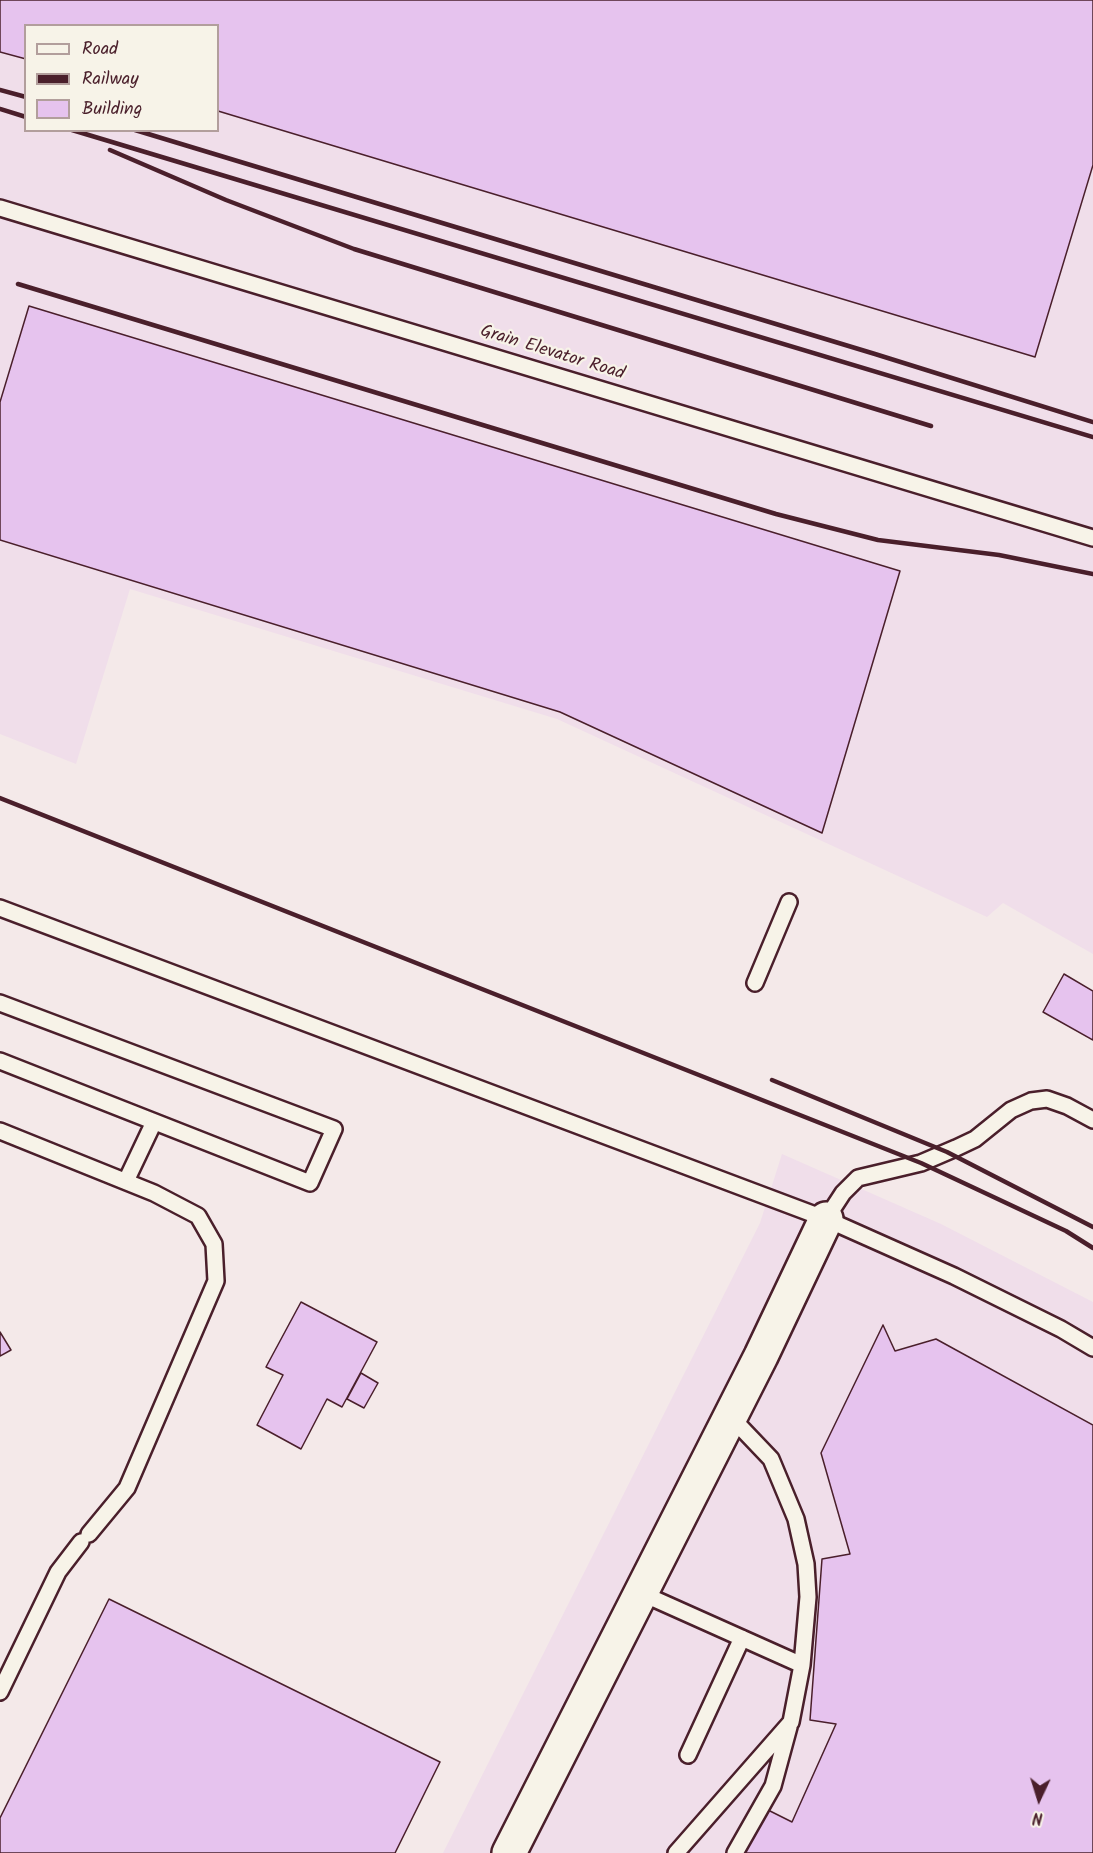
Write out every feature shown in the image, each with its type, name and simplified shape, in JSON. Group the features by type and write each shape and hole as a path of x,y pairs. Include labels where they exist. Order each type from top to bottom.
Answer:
{"street":[{"path":"509,1853 730,1416 826,1219"}],"lane":[{"name":"Grain Elevator Road","path":"0,208 1093,538"},
{"path":"755,983 789,902"},
{"path":"0,908 826,1219 954,1276 1061,1329 1093,1348"},
{"path":"0,1003 334,1129 310,1183 0,1061"},
{"path":"826,1219 843,1193 858,1178 921,1163 956,1148 975,1139 1011,1110 1031,1101 1047,1099 1067,1106 1093,1120"},
{"path":"126,1181 154,1122"},
{"path":"0,1131 154,1192 198,1216 214,1244 216,1281 127,1488 58,1572 0,1692"},
{"path":"730,1416 771,1459 796,1519 806,1564 808,1597 802,1665 791,1722 773,1786 735,1853"},
{"path":"641,1593 802,1665"},
{"path":"688,1755 742,1638"},
{"path":"676,1853 791,1722"}],"shaded area":[{"path":"0,0 1093,0 1093,954 1003,903 987,917 557,719 130,589 76,764 0,734"},
{"path":"782,1154 941,1224 1093,1302 1093,1853 443,1853 760,1223"}],"building":[{"path":"0,0 1093,0 1093,165 1035,357 219,111 219,24 24,24 24,58 0,52"},
{"path":"29,306 900,571 822,833 560,712 0,540 0,402"},
{"path":"1064,974 1093,991 1093,1040 1043,1012"},
{"path":"301,1302 377,1342 342,1407 327,1399 301,1449 257,1425 283,1375 266,1367"},
{"path":"883,1325 895,1351 936,1339 1093,1425 1093,1853 737,1853 768,1810 792,1822 836,1724 810,1720 822,1559 850,1554 821,1453"},
{"path":"0,1332 11,1350 0,1356"},
{"path":"361,1373 378,1383 364,1408 347,1399"},
{"path":"109,1599 440,1762 395,1853 0,1853 0,1818"}],"railway":[{"path":"0,90 24,96"},
{"path":"0,109 24,116"},
{"path":"79,132 1093,437"},
{"path":"142,132 1093,422"},
{"path":"110,150 226,200 354,249 931,426"},
{"path":"18,284 776,514 878,540 999,555 1093,574"},
{"path":"0,798 921,1163 1066,1231 1093,1248"},
{"path":"772,1080 947,1152 1093,1227"}]}
